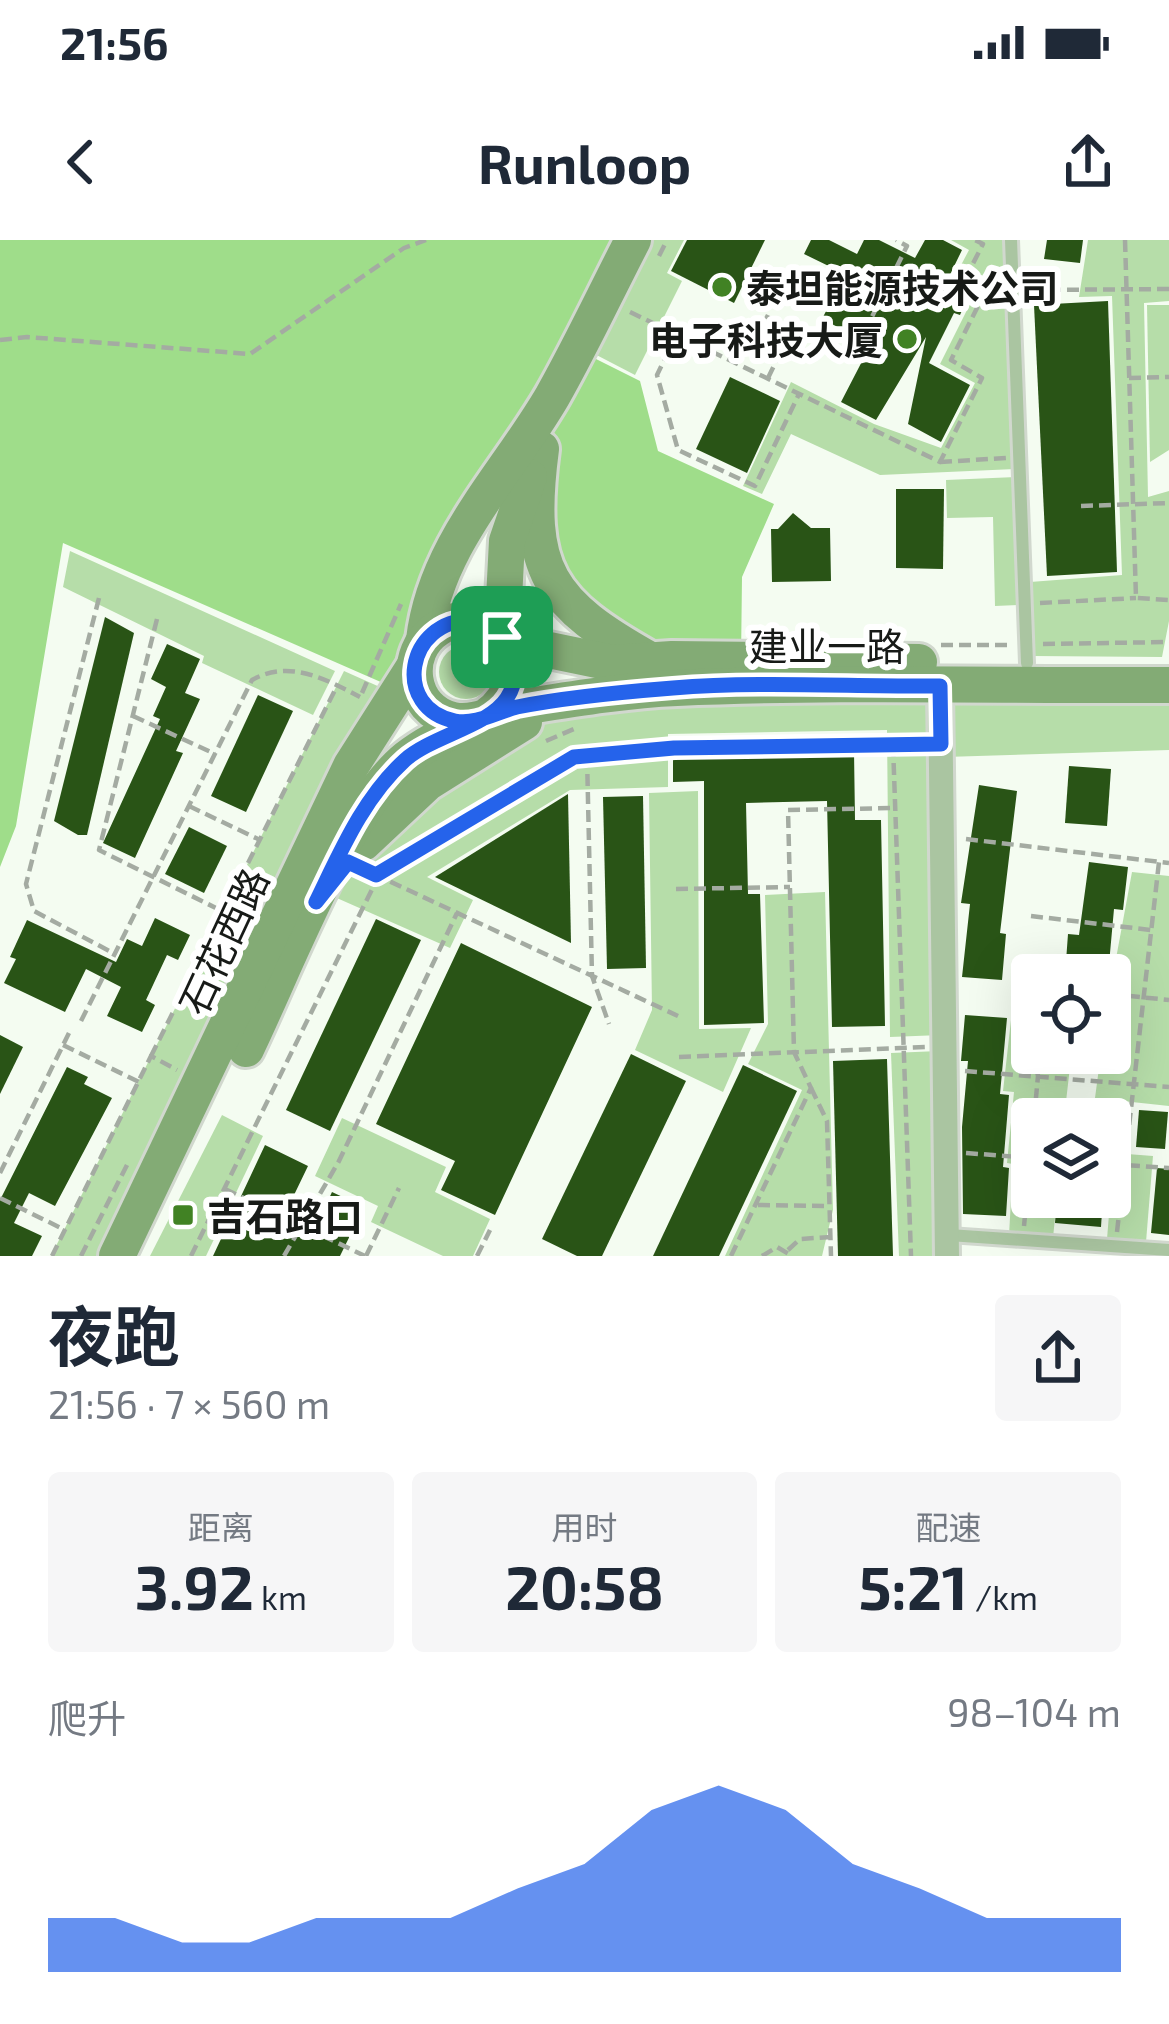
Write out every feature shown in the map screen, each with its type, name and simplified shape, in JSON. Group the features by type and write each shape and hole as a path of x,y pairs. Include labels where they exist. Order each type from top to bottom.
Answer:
{"main road":[{"name":"石花西路","path":"117,1256 351,766 419,654 428,605 449,555 551,398 633,240"},
{"name":"石花西路","path":"504,639 507,541 541,449 551,398"},
{"path":"541,449 536,492 538,544 545,570 583,621 652,661"},
{"path":"458,620 484,624 504,639 512,654 514,682 508,696 480,719 457,722 430,708 420,696 419,654 458,620"},
{"name":"建业一路","path":"504,639 589,660 1026,654 1169,662"},
{"name":"建业一路","path":"480,719 587,712 673,688 1169,685"},
{"path":"316,902 362,868 394,811 460,758 534,717 587,712"},
{"name":"石花西路","path":"143,1256 359,818 407,758 480,719"}],"street":[{"path":"940,686 948,1246"}],"lane":[{"path":"1011,240 1026,654"},
{"path":"948,1246 1023,1240 1169,1250"}],"path":[{"path":"0,340 27,338 250,355 404,248 426,240"},
{"path":"765,316 851,359 907,245 896,240"},
{"path":"940,461 982,377 951,360 984,294 963,283 983,244 975,240"},
{"path":"1125,240 1136,598"},
{"path":"1013,291 1169,289"},
{"path":"631,312 940,461 1019,458"},
{"path":"677,334 657,375 678,450 755,486 799,394"},
{"path":"768,378 784,347"},
{"path":"1130,378 1169,377"},
{"path":"1081,506 1169,502"},
{"path":"99,598 26,884 34,911 115,954"},
{"path":"1024,603 1169,600"},
{"path":"157,620 99,850 224,912"},
{"path":"922,645 1026,654 1169,643"},
{"path":"82,1021 252,680 266,672 293,670 360,697"},
{"path":"52,1256 337,685"},
{"path":"528,750 587,712"},
{"path":"133,716 215,754"},
{"path":"362,868 574,757 674,748 941,744"},
{"path":"893,745 911,1256"},
{"path":"587,756 592,976 609,1024"},
{"path":"189,806 260,840"},
{"path":"831,1256 827,1121 794,1052 788,810 896,808"},
{"path":"943,836 1169,863"},
{"path":"191,1256 225,1189 362,868 400,847"},
{"path":"1131,1098 1160,862"},
{"path":"362,868 679,1016"},
{"path":"676,889 790,887"},
{"path":"284,1256 339,1161 457,913"},
{"path":"1031,916 1151,929"},
{"path":"1131,997 1169,1000"},
{"path":"0,1173 70,1031"},
{"path":"63,1045 139,1082"},
{"path":"679,1057 903,1048 1038,1076 1169,1087"},
{"path":"151,1056 203,1083"},
{"path":"1036,1098 1038,1076"},
{"path":"731,1256 811,1088"},
{"path":"948,1152 1011,1157"},
{"path":"1131,1165 1169,1168"},
{"path":"225,1189 365,1256 399,1188"},
{"path":"0,1198 65,1230"},
{"path":"756,1205 830,1206"},
{"path":"1023,1240 1025,1218"},
{"path":"1116,1246 1119,1218"},
{"path":"477,1256 490,1230"},
{"path":"762,1256 771,1248 790,1253 800,1239 831,1238"}],"green space":[{"path":"0,240 632,240 576,349 640,381 658,451 774,504 742,577 741,660 652,660 583,620 538,544 552,400 399,690 63,543 16,826 0,867"},
{"path":"639,240 684,240 667,273 682,281 635,375 583,348"},
{"path":"951,240 1005,240 1015,469 880,475 791,434 762,494 743,486 791,382 874,424 941,448 975,383 940,364 973,298 950,286 969,250"},
{"path":"1088,240 1169,240 1169,301 1144,303 1148,497 1169,491 1169,621 1162,657 1032,656 1030,582 1122,575 1112,296 1079,297"},
{"path":"1147,305 1169,305 1169,450 1150,462"},
{"path":"1016,477 1020,605 995,606 993,517 947,518 946,480"},
{"path":"70,551 335,671 313,715 202,663 204,656 63,587"},
{"path":"466,645 485,653 493,672 485,691 466,699 447,691 439,672 447,653"},
{"path":"344,671 391,692 110,1256 51,1256"},
{"path":"1169,692 1169,750 945,757 945,695"},
{"path":"933,696 941,1035 890,1037 887,730 668,734 668,787 570,790 427,877 473,900 450,948 330,895 386,835 447,782 515,739 590,706"},
{"path":"698,791 699,1029 751,1028 723,1092 635,1050 652,1010 649,793"},
{"path":"1132,872 1169,876 1169,1106 1131,1102 1131,1098 1095,1098 1098,1074 1131,1074 1131,954 1117,954"},
{"path":"825,892 833,1210 822,1256 725,1256 802,1090 748,1064 768,1024 765,895"},
{"path":"1011,1020 1011,1074 1069,1074 1066,1098 1013,1098 1014,1092 1003,1091"},
{"path":"939,1051 943,1256 899,1256 891,1053"},
{"path":"222,1115 263,1136 206,1256 150,1256"},
{"path":"342,1118 446,1167 435,1192 490,1219 473,1256 443,1256 371,1222 378,1206 315,1176"},
{"path":"1131,1154 1153,1156 1146,1242 1107,1239 1109,1218 1131,1218"},
{"path":"1011,1200 1011,1218 1055,1218 1053,1238 1009,1235"}],"building":[{"name":"泰坦能源技术公司","path":"687,240 765,240 734,303 671,271"},
{"name":"电子科技大厦","path":"811,240 829,240 857,254 864,240 879,240 915,258 925,240 943,240 962,250 944,287 967,299 960,315 954,313 929,363 970,385 941,442 908,424 926,337 876,420 841,402 871,344 822,319 845,274 804,254"},
{"path":"1047,240 1083,240 1080,263 1044,259"},
{"path":"1108,301 1117,572 1047,576 1034,305"},
{"path":"730,377 780,401 747,473 696,449"},
{"path":"896,489 944,489 943,569 896,568"},
{"path":"793,513 811,528 830,528 831,581 772,582 771,529 778,529"},
{"path":"105,617 134,633 87,835 78,835 54,821"},
{"path":"167,644 200,659 185,693 200,699 176,751 183,753 135,858 103,843 160,719 153,716 166,687 151,679"},
{"path":"258,695 293,711 246,812 211,796"},
{"path":"854,751 855,820 881,820 885,1026 832,1027 827,801 746,803 748,894 760,894 764,1023 704,1025 704,781 673,782 673,755"},
{"path":"1069,766 1111,769 1107,826 1065,823"},
{"path":"979,785 1017,791 1000,933 1006,934 1002,980 962,977 970,904 961,903"},
{"path":"568,794 571,943 435,877"},
{"path":"643,796 646,968 607,969 603,797"},
{"path":"189,827 227,846 204,893 165,874"},
{"path":"1089,862 1128,867 1123,910 1114,909 1110,954 1067,954 1068,934 1079,935"},
{"path":"155,918 190,935 178,960 167,955 146,1000 155,1005 142,1032 107,1016 121,987 86,969 65,1012 4,983 27,920 116,962 127,939 142,946"},
{"path":"376,919 421,940 330,1131 286,1110"},
{"path":"461,943 592,1007 495,1215 441,1190 455,1161 376,1124"},
{"path":"965,1015 1007,1018 1000,1094 1009,1095 1003,1167 1009,1168 1006,1216 963,1214"},
{"path":"0,1035 23,1047 0,1094"},
{"path":"631,1054 686,1081 602,1256 577,1256 542,1239"},
{"path":"887,1059 893,1256 838,1256 833,1061"},
{"path":"743,1065 797,1091 719,1256 653,1256"},
{"path":"67,1067 88,1077 84,1084 112,1098 55,1206 29,1193 14,1223 42,1236 32,1256 0,1256 0,1200"},
{"path":"1139,1110 1168,1112 1165,1149 1136,1147"},
{"path":"265,1145 308,1166 281,1222 311,1237 332,1192 364,1207 340,1256 213,1256"},
{"path":"1157,1168 1169,1169 1169,1235 1151,1233"},
{"path":"1055,1218 1102,1218 1101,1227 1055,1223"}],"place":[{"name":"泰坦能源技术公司","path":"722,287"},
{"name":"电子科技大厦","path":"907,339"},
{"name":"吉石路口","path":"183,1215"}],"route":[{"path":"502,637 484,624 458,620 424,640 417,652 415,682 430,708 457,722 472,721 517,707 673,688 940,686 941,744 674,748 574,757 376,875 348,862 316,902 359,818 388,778 407,758 448,733 472,721 488,716 508,696 515,668 502,637"}]}
